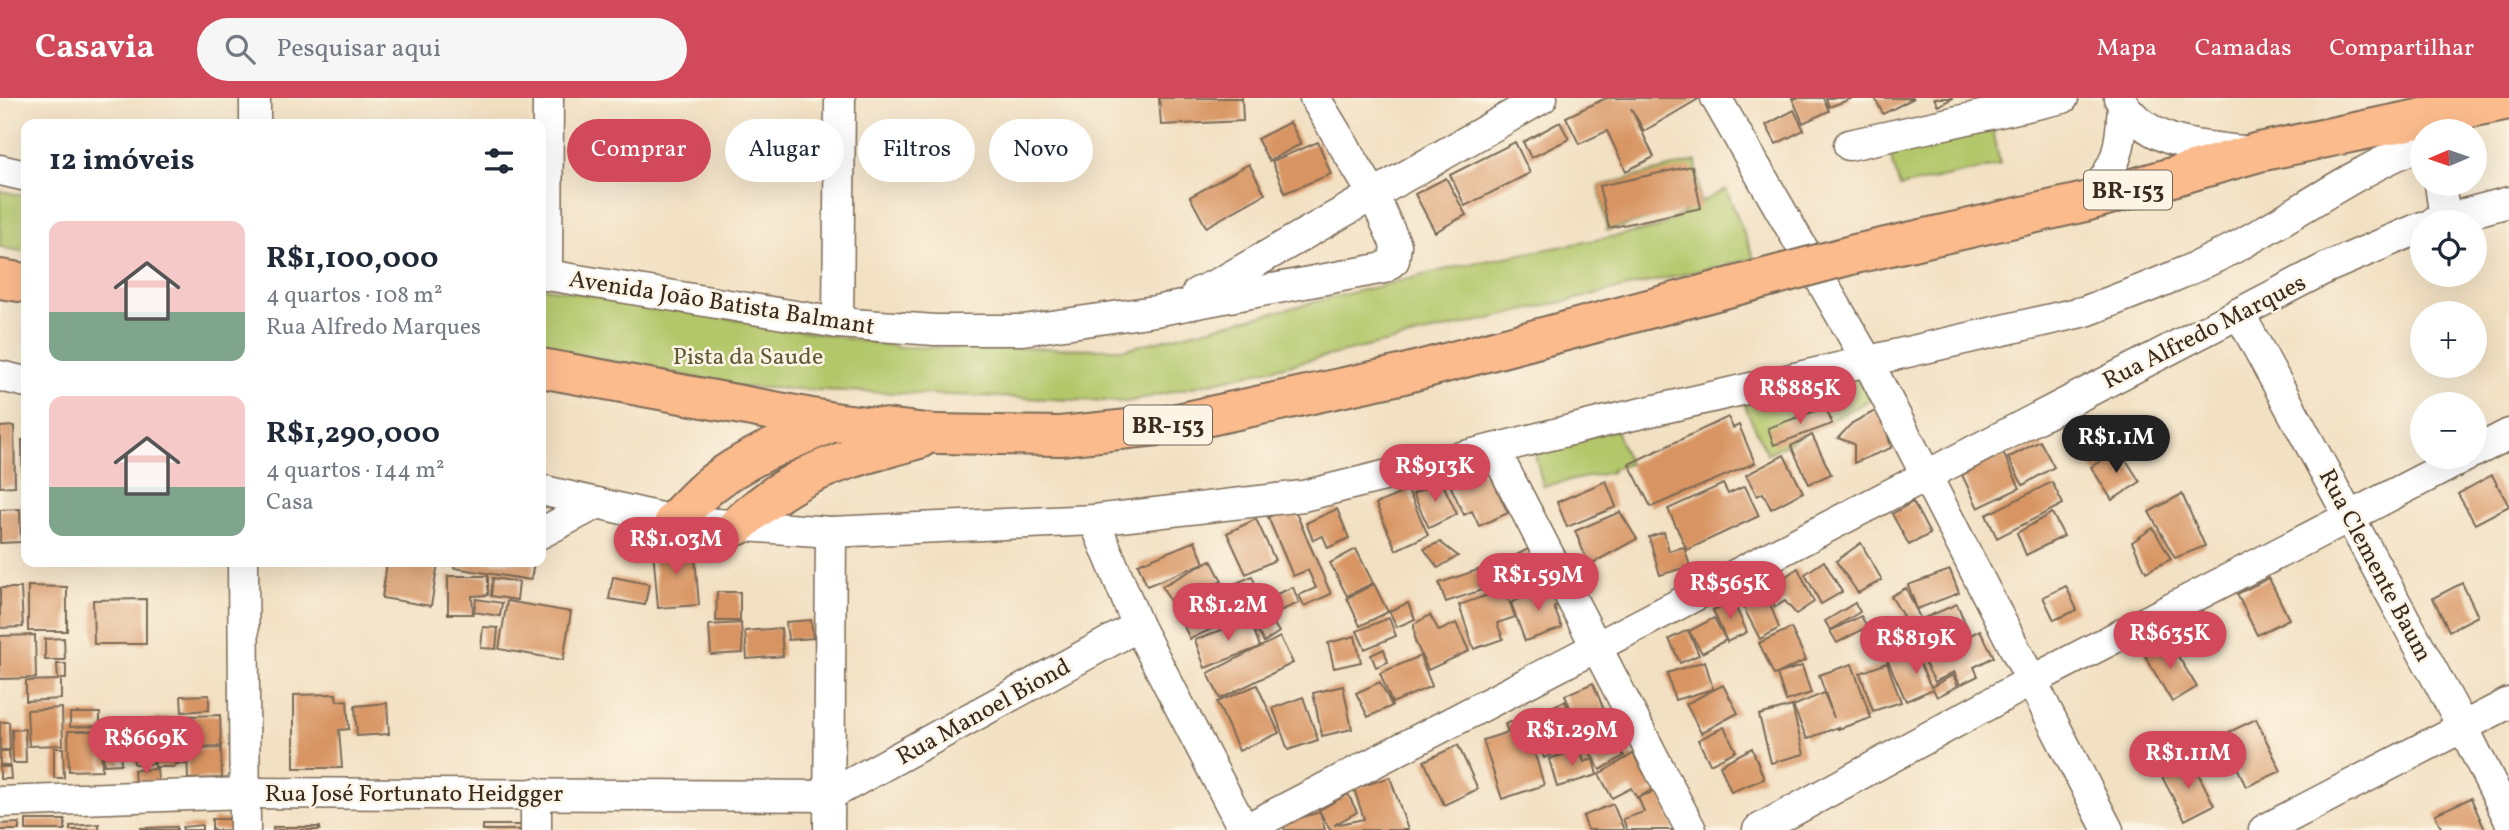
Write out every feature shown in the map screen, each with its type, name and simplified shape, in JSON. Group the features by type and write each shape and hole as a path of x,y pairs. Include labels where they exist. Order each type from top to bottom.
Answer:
{"highway":[{"name":"BR-153","path":"546,369 833,422 936,434 1060,436 1168,425 1400,375 1855,254 2085,202 2259,152 2499,103"},
{"path":"0,279 21,282"},
{"path":"674,520 712,484 741,464 833,422"},
{"path":"737,526 760,504 811,472 839,461 936,434"}],"street":[{"path":"255,98 255,119"},
{"path":"546,186 548,98"},
{"path":"838,323 840,98"},
{"path":"1155,311 1384,268 1394,260 1396,245 1373,194 1315,98"},
{"path":"1155,311 1221,282 1542,98"},
{"path":"1716,98 1798,269 1868,362 2108,830"},
{"path":"1849,145 2063,98"},
{"path":"2121,100 2140,121 2168,138 2200,148 2259,152"},
{"path":"2085,202 2115,163 2120,142 2121,100"},
{"path":"2470,119 2499,103"},
{"path":"546,491 674,520 831,532 1094,520 1303,496 2099,306 2233,248 2385,159 2410,149"},
{"path":"0,170 21,175"},
{"name":"Rua Alfredo Marques","path":"2480,210 2509,202"},
{"name":"Rua Alfredo Marques","path":"1244,830 2326,268 2410,233"},
{"name":"Avenida João Batista Balmant","path":"546,274 838,323 935,330 1023,330 1155,311"},
{"name":"Rua Clemente Baum","path":"2239,313 2463,727 2509,819"},
{"path":"0,376 21,381"},
{"path":"2487,446 2509,435"},
{"path":"1494,449 1691,830"},
{"path":"1758,830 2031,681 2442,469"},
{"path":"546,530 598,503"},
{"path":"1094,520 1138,626 1244,830"},
{"path":"829,830 831,532"},
{"path":"243,567 245,830"},
{"name":"Rua Manoel Biond","path":"828,796 1138,626"},
{"path":"2264,830 2509,703"},
{"name":"Rua José Fortunato Heidgger","path":"0,802 245,793 828,796"},
{"path":"536,793 536,830"}],"green space":[{"path":"1991,119 2000,165 1900,187 1887,143"},
{"name":"Pista da Saude","path":"1696,161 1700,203 1726,189 1754,258 1127,402 741,387 546,348 546,288 899,347 1125,349 1464,265 1658,228 1696,205 1607,231 1599,186"},
{"path":"0,191 21,195 21,251 0,247"},
{"path":"1864,368 1876,397 1767,454 1741,398"},
{"path":"1616,430 1629,464 1612,469 1612,472 1543,486 1534,450"}],"building":[{"path":"1159,98 1242,98 1243,121 1161,125"},
{"path":"1606,98 1700,98 1644,131 1631,108 1654,157 1626,171 1607,131 1579,144 1566,117"},
{"path":"1792,98 1823,98 1829,111 1803,123"},
{"path":"1826,98 1853,98 1829,107"},
{"path":"1875,98 1914,98 1883,114"},
{"path":"1934,98 1953,98 1938,106"},
{"path":"1794,110 1804,130 1776,144 1766,125"},
{"path":"1290,122 1301,144 1269,161 1257,139"},
{"path":"1560,122 1569,139 1531,158 1523,142"},
{"path":"1318,142 1331,174 1285,193 1272,161"},
{"path":"1515,142 1530,173 1465,206 1450,175"},
{"path":"1249,164 1265,194 1206,227 1190,197"},
{"path":"1692,166 1701,208 1609,228 1599,186"},
{"path":"1446,178 1466,215 1435,232 1415,194"},
{"path":"1826,407 1832,424 1774,445 1768,428"},
{"path":"1881,408 1891,448 1854,463 1854,444 1838,438 1852,423"},
{"path":"1728,417 1733,428 1739,425 1755,463 1651,507 1629,464"},
{"path":"2099,424 2110,444 2088,456 2077,435"},
{"path":"14,426 15,486 0,487 0,427"},
{"path":"1812,435 1831,474 1809,484 1791,446"},
{"path":"2040,441 2054,467 2023,485 2008,458"},
{"path":"2119,449 2140,482 2112,500 2091,467"},
{"path":"2003,453 2020,488 1978,508 1962,475"},
{"path":"1784,455 1803,492 1771,509 1763,493 1757,496 1746,475"},
{"path":"1488,470 1508,513 1479,526 1472,511 1464,515 1451,487"},
{"path":"2492,475 2509,506 2475,524 2458,494"},
{"path":"1441,480 1457,514 1429,528 1413,494"},
{"path":"1606,481 1616,507 1567,527 1557,502"},
{"path":"2052,482 2063,504 1997,538 1986,515"},
{"path":"1723,484 1728,494 1745,486 1759,516 1687,550 1668,509"},
{"path":"1408,490 1428,535 1396,550 1376,504"},
{"path":"2182,494 2205,546 2175,558 2149,512"},
{"path":"1913,502 1930,534 1909,545 1892,514"},
{"path":"1293,506 1331,594 1304,606 1299,595 1316,588 1308,570 1293,576 1268,517"},
{"path":"20,509 21,542 0,543 0,510"},
{"path":"1337,509 1349,538 1328,548 1323,536 1313,540 1306,523"},
{"path":"1620,512 1637,539 1589,565 1575,531"},
{"path":"2052,513 2064,536 2026,555 2017,533"},
{"path":"1256,519 1275,560 1246,574 1227,533"},
{"path":"2153,528 2171,559 2146,572 2132,542"},
{"path":"1664,532 1669,551 1684,547 1690,566 1660,575 1649,537"},
{"path":"1195,541 1204,563 1147,586 1138,564"},
{"path":"1440,542 1458,556 1438,568 1424,549"},
{"path":"1861,543 1882,580 1858,593 1836,561"},
{"path":"694,545 699,605 658,608 653,549"},
{"path":"1530,548 1541,570 1512,584 1501,563"},
{"path":"1356,549 1373,583 1347,596 1330,563"},
{"path":"1211,560 1222,581 1173,607 1162,586"},
{"path":"1824,561 1842,592 1821,604 1805,574"},
{"path":"1492,565 1497,578 1479,584 1482,590 1446,602 1439,583"},
{"path":"386,567 437,567 431,606 382,598"},
{"path":"454,567 533,567 531,580"},
{"path":"1798,568 1814,602 1796,614 1785,601 1775,607 1768,588"},
{"path":"1950,570 1959,593 1917,609 1908,585"},
{"path":"1540,574 1545,586 1519,597 1514,585"},
{"path":"448,576 488,576 488,595 472,596 473,614 448,614"},
{"path":"1252,576 1264,606 1244,615 1232,585"},
{"path":"613,577 649,584 645,605 609,599"},
{"path":"493,578 519,582 517,600 491,596"},
{"path":"2269,578 2289,619 2257,635 2237,594"},
{"path":"2462,583 2478,616 2449,631 2433,598"},
{"path":"1374,584 1388,612 1360,626 1347,598"},
{"path":"28,586 67,587 67,631 28,631"},
{"path":"2066,586 2077,610 2054,620 2043,597"},
{"path":"1230,587 1243,615 1190,639 1177,612"},
{"path":"1293,587 1299,603 1270,615 1263,600"},
{"path":"1555,587 1561,604 1554,607 1562,628 1525,641 1511,603 1537,591"},
{"path":"0,588 21,588 23,627 0,628"},
{"path":"1906,588 1921,620 1910,628 1891,596"},
{"path":"1505,589 1515,617 1497,623 1503,639 1474,649 1459,605"},
{"path":"1765,590 1779,628 1760,639 1740,601"},
{"path":"717,592 740,592 740,621 716,621"},
{"path":"146,599 146,644 94,644 93,600"},
{"path":"476,599 502,603 500,616 474,612"},
{"path":"507,601 571,612 563,660 499,649"},
{"path":"1733,601 1747,632 1727,642 1713,610"},
{"path":"1408,603 1415,619 1397,627 1389,611"},
{"path":"1855,603 1860,612 1830,630 1825,621"},
{"path":"1957,604 1969,632 1953,639 1948,627 1929,635 1922,619"},
{"path":"1265,610 1279,632 1264,642 1250,619"},
{"path":"1430,615 1439,631 1456,623 1469,651 1428,670 1415,641 1414,624"},
{"path":"1861,616 1867,627 1837,643 1830,631"},
{"path":"1900,617 1913,643 1884,657 1873,631"},
{"path":"1389,618 1396,636 1365,649 1357,631"},
{"path":"1714,618 1726,640 1702,653 1689,631"},
{"path":"1250,619 1260,647 1205,668 1195,640"},
{"path":"811,620 813,638 788,640 786,622"},
{"path":"741,623 743,653 711,655 709,625"},
{"path":"483,627 498,628 496,649 481,648"},
{"path":"781,628 783,656 747,659 745,631"},
{"path":"1791,628 1806,660 1774,675 1759,643"},
{"path":"1688,630 1699,655 1680,663 1669,639"},
{"path":"1980,630 1994,657 1974,667 1978,676 1960,685 1954,672 1935,682 1923,660"},
{"path":"35,635 36,678 0,679 0,636"},
{"path":"1355,636 1361,662 1334,668 1328,643"},
{"path":"1280,637 1293,663 1220,699 1208,673"},
{"path":"64,638 65,660 45,660 45,639"},
{"path":"2168,640 2197,687 2172,702 2144,654"},
{"path":"1912,647 1931,687 1953,675 1958,686 1937,697 1933,689 1906,701 1887,659"},
{"path":"1384,649 1388,662 1376,667 1371,655"},
{"path":"1420,656 1432,686 1392,703 1380,673"},
{"path":"1705,661 1713,689 1675,700 1667,673"},
{"path":"1887,663 1901,702 1873,711 1860,673"},
{"path":"57,664 66,664 66,679 61,679 61,699 26,701 26,681 58,680"},
{"path":"1852,664 1871,718 1807,739 1793,706 1824,693 1834,718 1819,675"},
{"path":"1802,666 1811,693 1786,701 1777,674"},
{"path":"1380,682 1392,706 1368,717 1356,693"},
{"path":"1593,683 1611,727 1582,738 1565,695"},
{"path":"1257,685 1279,733 1239,751 1217,702"},
{"path":"1723,685 1738,713 1701,733 1686,704"},
{"path":"1343,686 1352,729 1322,736 1313,693"},
{"path":"336,694 337,701 347,700 349,729 339,730 342,768 294,768 294,695"},
{"path":"209,695 209,710 182,712 181,696"},
{"path":"1303,697 1318,740 1288,750 1273,708"},
{"path":"1565,701 1582,742 1544,758 1527,717"},
{"path":"387,703 389,734 357,736 355,706"},
{"path":"1792,706 1804,754 1771,763 1759,715"},
{"path":"62,708 63,745 29,746 27,710"},
{"path":"70,713 100,713 100,726 70,727"},
{"path":"220,715 221,746 188,747 187,716"},
{"path":"183,716 185,734 173,734 175,767 155,767 153,728 153,764 134,764 133,721"},
{"path":"1524,717 1544,785 1502,799 1483,740 1508,732 1505,724"},
{"path":"2256,719 2281,771 2246,787 2223,735"},
{"path":"0,722 9,722 10,750 0,750"},
{"path":"119,727 121,764 104,765 101,728"},
{"path":"1724,727 1736,751 1710,764 1698,740"},
{"path":"25,729 26,763 13,763 12,730"},
{"path":"68,731 101,731 102,770 69,771"},
{"path":"1611,735 1624,756 1600,770 1588,749"},
{"path":"1458,745 1478,789 1444,805 1424,761"},
{"path":"175,747 185,747 186,764 176,764"},
{"path":"54,748 63,748 64,778 54,778"},
{"path":"221,748 222,778 188,779 187,750"},
{"path":"1752,748 1764,779 1731,792 1720,765"},
{"path":"1580,749 1584,762 1593,759 1597,775 1557,787 1549,759"},
{"path":"0,751 9,751 10,765 0,765"},
{"path":"1633,754 1653,789 1637,798 1631,788 1612,798 1599,774"},
{"path":"2192,761 2214,805 2185,820 2162,777"},
{"path":"0,767 10,767 11,779 0,779"},
{"path":"157,769 158,781 135,783 134,770"},
{"path":"1390,777 1408,830 1330,830 1319,810 1348,794 1357,812 1334,825 1364,819 1354,789"},
{"path":"1660,790 1674,830 1627,830 1623,819 1644,812 1638,797"},
{"path":"2471,798 2485,830 2442,830 2435,814"},
{"path":"1613,804 1624,830 1588,830 1583,816"},
{"path":"1320,812 1325,830 1285,830 1283,823"},
{"path":"212,819 231,819 232,830 212,830"},
{"path":"26,820 65,820 65,830 26,830"},
{"path":"19,823 19,830 0,830 0,824"},
{"path":"99,824 99,830 70,830 70,826"},
{"path":"202,825 202,830 183,830 182,827"},
{"path":"483,825 523,825 523,830 483,830"},
{"path":"177,827 177,830 141,830 141,828"},
{"path":"273,827 320,827 320,830 273,830"}]}
